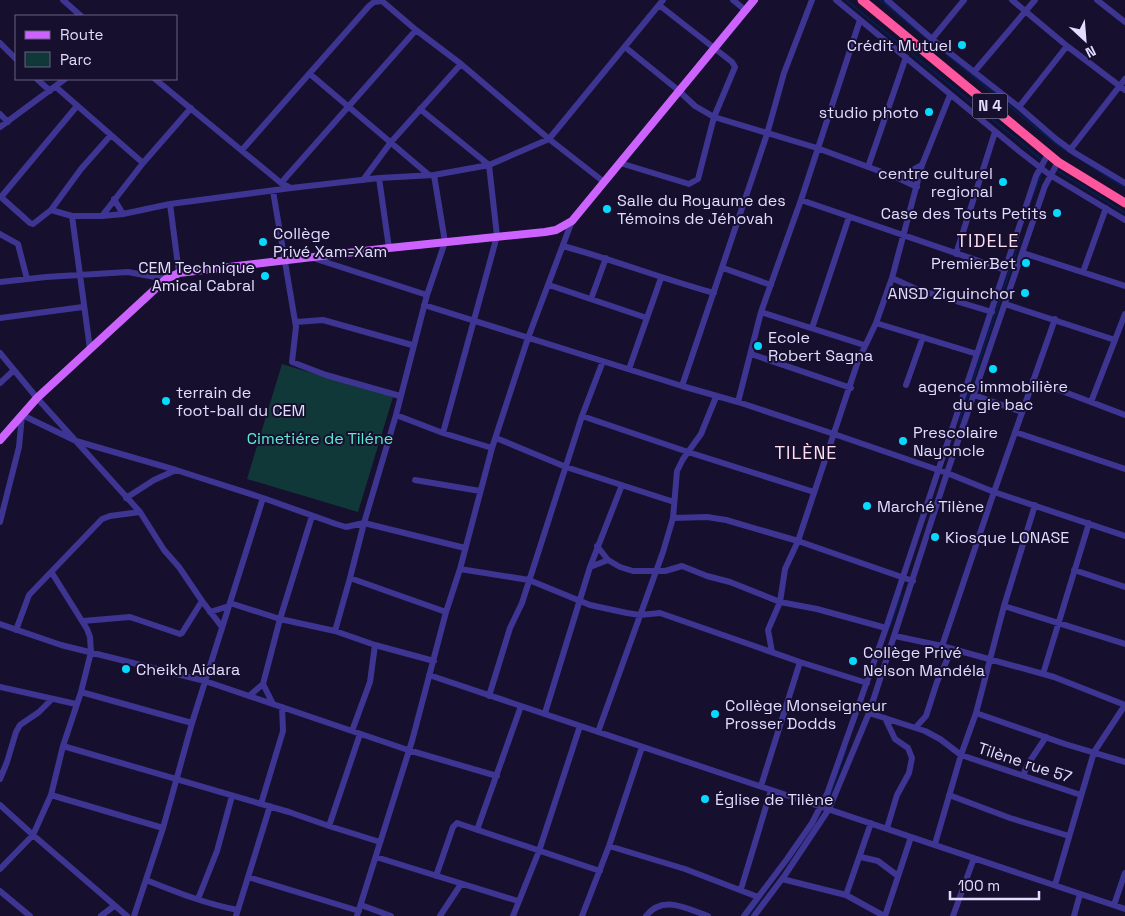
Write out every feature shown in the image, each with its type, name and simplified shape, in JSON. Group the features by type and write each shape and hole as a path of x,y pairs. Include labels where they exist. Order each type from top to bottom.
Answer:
{"highway":[{"name":"N 4","path":"862,0 1058,162 1125,203"}],"main road":[{"path":"0,440 37,398 166,279 179,273 545,232 556,230 572,221 754,0"}],"street":[{"path":"62,0 80,15"},
{"path":"242,150 374,2 382,0 416,30 461,64 549,139 604,182"},
{"path":"733,0 745,10"},
{"path":"682,386 767,134 784,73 812,0"},
{"path":"836,0 995,132 1051,173 1125,220"},
{"path":"932,38 964,0"},
{"path":"1012,0 1067,46 1122,88"},
{"path":"974,72 1035,0"},
{"path":"891,1 932,38 1070,150 1125,183"},
{"path":"1099,1 1125,22"},
{"path":"52,210 72,216 122,214 170,204 380,178 432,175 489,165 549,139 661,3 715,47 735,67 714,117 698,179 689,184 620,163"},
{"path":"738,402 761,312 801,200 860,20"},
{"path":"282,183 416,30"},
{"path":"0,43 15,58"},
{"path":"1019,107 1067,46"},
{"path":"625,47 695,106 714,117 817,148 917,187"},
{"path":"868,167 906,57"},
{"path":"363,180 390,142 461,64"},
{"path":"310,74 432,175 445,242 412,345 396,415 335,631"},
{"path":"1070,150 1122,88 1125,79"},
{"path":"38,80 50,91"},
{"path":"0,127 64,80"},
{"path":"156,80 282,183 291,188"},
{"path":"56,87 143,163"},
{"path":"772,652 768,630 780,602 785,569 798,541 858,361 876,323 892,278 922,165 950,94"},
{"path":"77,106 1,197 30,224 33,224 52,210 82,169 111,135"},
{"path":"102,216 143,163 191,108"},
{"path":"420,109 489,165 497,236 443,433"},
{"path":"0,114 8,122"},
{"path":"956,254 995,132"},
{"path":"744,916 787,859 822,806 886,628 1041,165 1048,154"},
{"path":"754,916 782,879 829,809 869,713 947,472 1051,173 1058,162"},
{"path":"898,178 922,165"},
{"path":"380,178 389,248"},
{"path":"273,191 296,322 291,359 294,364 400,396"},
{"path":"114,199 122,214"},
{"path":"801,200 1005,270"},
{"path":"170,204 179,273"},
{"path":"1083,272 1106,208"},
{"path":"72,216 90,350"},
{"path":"812,328 849,217"},
{"path":"359,910 430,675 492,448 528,338 572,221"},
{"path":"0,234 18,244 27,279"},
{"path":"563,246 714,293"},
{"path":"1023,253 1125,286"},
{"path":"312,257 427,295"},
{"path":"591,299 606,258"},
{"path":"723,268 771,285"},
{"path":"0,282 128,272 166,279"},
{"path":"629,369 662,278"},
{"path":"892,278 916,289 992,312"},
{"path":"549,285 647,318"},
{"path":"1005,304 1115,340"},
{"path":"424,305 716,397 738,402 947,472 994,492 1125,536"},
{"path":"0,318 83,308"},
{"path":"761,312 864,346"},
{"path":"1091,402 1125,314"},
{"path":"942,646 1055,319"},
{"path":"296,322 323,320 412,345"},
{"path":"876,323 977,354"},
{"path":"906,385 923,337"},
{"path":"0,353 37,398 140,512 157,541 222,627"},
{"path":"751,354 850,388"},
{"path":"490,696 510,628 522,602 582,416 603,361"},
{"path":"0,383 14,370"},
{"path":"1033,380 1125,415"},
{"path":"974,395 1022,412"},
{"path":"598,732 657,572 673,518 677,471 700,434 716,397"},
{"path":"0,522 19,447 22,415 76,441 176,470 346,527 364,523 465,548"},
{"path":"396,415 443,433 492,448"},
{"path":"582,416 814,492"},
{"path":"1015,432 1125,469"},
{"path":"496,438 566,467 674,502"},
{"path":"126,498 154,480 176,470"},
{"path":"415,480 480,491"},
{"path":"546,714 590,567 622,485"},
{"path":"134,916 163,828 192,723 263,498"},
{"path":"935,844 961,755 976,713 1004,606 1034,505"},
{"path":"16,630 29,595 102,519 110,516 140,512"},
{"path":"249,696 263,684 280,619 312,516"},
{"path":"673,518 707,517 726,520 798,541 902,579 913,581"},
{"path":"1043,674 1089,523"},
{"path":"597,546 608,560 620,567 633,571 665,572 682,566 707,576 730,582 780,602 886,628"},
{"path":"590,567 608,560"},
{"path":"460,569 528,580 590,605 640,615 660,613 800,662 867,683"},
{"path":"1074,570 1125,587"},
{"path":"0,869 32,835 51,795 63,746 81,692 91,652 90,637 83,621 52,573"},
{"path":"350,578 446,612"},
{"path":"83,621 130,617 180,634 202,602"},
{"path":"210,612 230,605 280,619 335,631 375,645 434,661"},
{"path":"1004,606 1125,644"},
{"path":"0,624 61,646 205,681 408,750 496,776"},
{"path":"895,636 990,658 1078,685 1125,705 1094,752 1055,885"},
{"path":"352,731 370,682 375,645"},
{"path":"916,727 926,716 937,682 952,649"},
{"path":"761,786 800,662"},
{"path":"430,675 1125,909"},
{"path":"263,684 273,704"},
{"path":"0,687 76,704"},
{"path":"81,692 192,723"},
{"path":"0,778 20,725 34,717 52,699"},
{"path":"477,830 521,706"},
{"path":"261,804 283,731 282,707"},
{"name":"Tilène rue 57","path":"869,713 916,727 940,739 961,755 1081,795"},
{"path":"976,713 1125,762"},
{"path":"885,718 895,739 908,748 912,758 909,773 897,795 887,828"},
{"path":"513,916 539,851 580,726"},
{"path":"329,826 360,734"},
{"path":"1023,775 1046,737"},
{"path":"63,746 270,806 380,842"},
{"path":"582,916 609,846 642,746"},
{"path":"741,890 771,790"},
{"path":"51,795 163,828"},
{"path":"949,795 1010,818 1069,836"},
{"path":"198,899 217,851 232,796"},
{"path":"0,805 126,916"},
{"path":"146,880 237,913 270,806"},
{"path":"436,876 454,824 456,823 600,870"},
{"path":"846,896 861,857 871,823"},
{"path":"782,879 846,896 885,916 911,837"},
{"path":"609,846 685,869 758,897"},
{"path":"376,857 518,901"},
{"path":"861,857 878,861 898,876"},
{"path":"954,916 974,858"},
{"path":"1114,905 1125,873"},
{"path":"248,877 359,910 391,916"},
{"path":"440,916 461,884"},
{"path":"0,891 29,916"},
{"path":"1074,916 1080,894"},
{"path":"646,916 658,906 677,904 708,916"},
{"path":"101,916 114,906"}],"green space":[{"name":"Cimetiére de Tiléne","path":"282,364 393,397 358,512 247,479"}],"waterway":[{"path":"846,0 1042,160"},
{"path":"880,0 1056,144 1125,188"},
{"path":"1056,170 1125,213"},
{"path":"1032,198 1042,172"},
{"path":"965,404 1020,240"},
{"path":"960,420 968,390"},
{"path":"890,627 901,594"},
{"path":"828,800 846,750"},
{"path":"748,916 760,900"}],"place":[{"name":"Crédit Mutuel","path":"962,45"},
{"name":"studio photo","path":"929,112"},
{"name":"centre culturel regional","path":"1003,182"},
{"name":"Salle du Royaume des Témoins de Jéhovah","path":"607,209"},
{"name":"Case des Touts Petits","path":"1057,213"},
{"name":"Collège Privé Xam-Xam","path":"263,242"},
{"name":"PremierBet","path":"1026,263"},
{"name":"CEM Technique Amical Cabral","path":"265,276"},
{"name":"ANSD Ziguinchor","path":"1025,293"},
{"name":"Ecole Robert Sagna","path":"758,346"},
{"name":"agence immobilière du gie bac","path":"993,369"},
{"name":"terrain de foot-ball du CEM","path":"166,401"},
{"name":"Prescolaire Nayoncle","path":"903,441"},
{"name":"Marché Tilène","path":"867,506"},
{"name":"Kiosque LONASE","path":"935,537"},
{"name":"Collège Privé Nelson Mandéla","path":"853,661"},
{"name":"Cheikh Aidara","path":"126,669"},
{"name":"Collège Monseigneur Prosser Dodds","path":"715,714"},
{"name":"Église de Tilène","path":"705,799"}],"district":[{"name":"TIDELE","path":"988,241"},
{"name":"TILÈNE","path":"806,453"}]}
